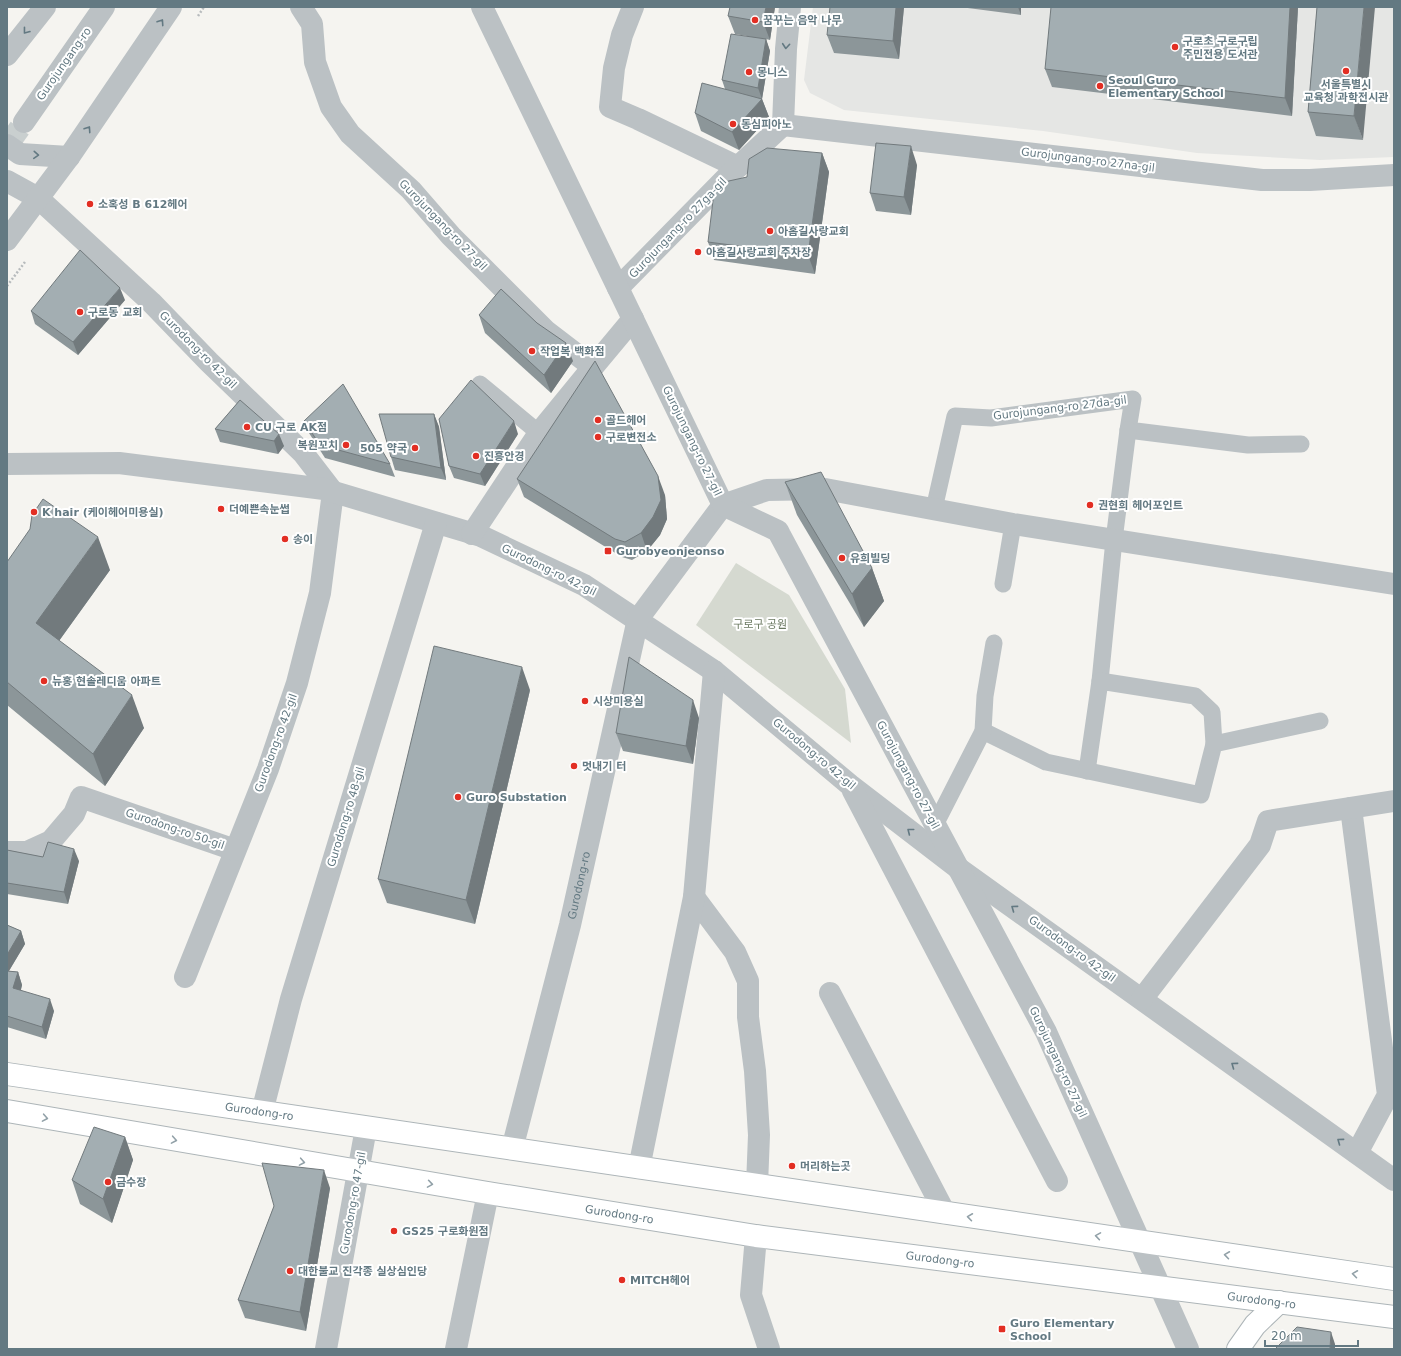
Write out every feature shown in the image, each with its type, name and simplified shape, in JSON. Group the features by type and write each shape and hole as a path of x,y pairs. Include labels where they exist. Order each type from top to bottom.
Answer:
{"main road":[{"name":"Gurodong-ro","path":"7,1074 1394,1279"},
{"name":"Gurodong-ro","path":"7,1111 358,1172 756,1236 1394,1317"},
{"path":"1238,1349 1254,1325 1279,1302"}],"street":[{"path":"7,55 45,7"},
{"name":"Gurojungang-ro","path":"24,122 104,7"},
{"path":"7,240 69,157 171,7"},
{"name":"Gurojungang-ro 27-gil","path":"301,7 312,24 315,62 331,107 350,134 411,190 450,236 546,331 593,367"},
{"name":"Gurojungang-ro 27-gil","path":"482,7 723,505 778,531 1046,1032 1188,1349"},
{"name":"Gurojungang-ro 27ga-gil","path":"633,7 622,34 614,68 610,107 738,167"},
{"path":"783,125 786,49 790,7"},
{"name":"Gurojungang-ro 27ga-gil","path":"618,288 738,167 783,125"},
{"name":"Gurojungang-ro 27na-gil","path":"783,125 1262,180 1310,180 1394,175"},
{"path":"7,145 20,154 69,157"},
{"name":"Gurodong-ro 42-gil","path":"7,181 38,198 151,302 209,362 303,453 333,492 320,593 298,683 268,769 235,850"},
{"path":"472,534 539,433 634,319"},
{"name":"Gurodong-ro 42-gil","path":"7,464 119,463 324,489 481,536 584,585 714,670 850,785 958,868 1394,1180"},
{"path":"638,620 723,505 767,490 826,489 1013,524 1394,584"},
{"name":"Gurodong-ro 48-gil","path":"262,1112 291,998 436,522"},
{"name":"Gurodong-ro","path":"512,1149 570,925 638,620"},
{"path":"639,1168 694,897 714,670"},
{"path":"850,785 1057,1181"},
{"name":"Gurodong-ro 50-gil","path":"7,852 27,852 51,841 74,814 81,796 235,850 185,977"},
{"path":"1142,999 1260,845 1268,821 1394,801"},
{"path":"1351,808 1388,1095 1357,1153"},
{"path":"694,897 735,952 748,981 748,1018 755,1071 760,1135 757,1185"},
{"path":"830,993 946,1213"},
{"name":"Gurodong-ro 47-gil","path":"326,1349 366,1128"},
{"path":"456,1349 488,1193"},
{"path":"756,1236 751,1295 769,1349"}],"lane":[{"path":"480,384 539,433"},
{"name":"Gurojungang-ro 27da-gil","path":"934,509 955,416 991,418 1133,399 1114,540 1100,681"},
{"path":"1128,430 1248,445 1301,444"},
{"path":"1003,584 1013,524"},
{"path":"935,825 983,731 985,696 994,643"},
{"path":"983,731 1046,762 1087,771 1201,795 1214,744 1212,712 1194,696 1100,681 1087,771"},
{"path":"1214,744 1320,721"}],"shaded area":[{"name":"Seoul Guro Elementary School","path":"813,7 1394,7 1394,157 1320,160 1197,153 1043,131 844,110 810,93 804,80"}],"green space":[{"name":"구로구 공원","path":"736,563 789,595 845,689 851,743 696,625"}],"building":[{"path":"730,7 766,7 763,22 728,16"},
{"path":"830,7 896,7 893,41 827,35"},
{"name":"구로초 구로구립 주민전용 도서관","path":"1051,7 1290,7 1285,98 1045,69"},
{"name":"서울특별시 교육청 과학전시관","path":"1317,7 1364,7 1354,116 1308,112"},
{"name":"몽니스","path":"731,34 766,39 758,88 722,80"},
{"path":"702,83 762,99 732,132 695,113"},
{"path":"876,143 911,146 904,197 870,193"},
{"name":"아홉길사랑교회","path":"767,148 822,153 808,255 708,242 715,184 747,177 749,159"},
{"name":"구로동 교회","path":"80,250 120,288 73,342 31,311"},
{"path":"501,289 537,323 566,343 544,375 479,315"},
{"name":"구로변전소","path":"595,361 658,476 661,500 653,517 641,533 625,542 615,539 517,479"},
{"name":"진흥안경","path":"471,380 514,421 480,474 449,466 439,419"},
{"name":"복원꼬치","path":"343,384 390,464 320,445 304,421"},
{"path":"240,400 279,434 274,441 215,429"},
{"name":"505 약국","path":"379,414 434,414 441,468 391,457"},
{"path":"821,472 872,568 852,594 785,482"},
{"name":"뉴홍 현솔레디움 아파트","path":"43,499 98,537 36,623 132,695 93,754 7,682 7,562 30,529 32,515"},
{"name":"Guro Substation","path":"434,646 522,667 466,900 378,879"},
{"path":"629,657 693,700 686,746 616,733"},
{"path":"48,842 74,849 64,892 7,883 7,850 43,857"},
{"path":"7,925 21,931 7,955"},
{"path":"7,971 18,972 13,988 50,999 42,1027 7,1016"},
{"path":"94,1127 125,1137 103,1199 72,1180"},
{"name":"대한불교 진각종 실상심인당","path":"262,1163 324,1170 300,1312 238,1300 274,1206"},
{"path":"1297,1327 1331,1332 1330,1349 1275,1349"}],"tunnel":[{"path":"7,146 24,122"}],"place":[{"name":"꿈꾸는 음악 나무","path":"755,20"},
{"name":"구로초 구로구립 주민전용 도서관","path":"1175,47"},
{"name":"서울특별시 교육청 과학전시관","path":"1346,71"},
{"name":"몽니스","path":"749,72"},
{"name":"Seoul Guro Elementary School","path":"1100,86"},
{"name":"동심피아노","path":"733,124"},
{"name":"소혹성 B 612헤어","path":"90,204"},
{"name":"아홉길사랑교회","path":"770,231"},
{"name":"아홉길사랑교회 주차장","path":"698,252"},
{"name":"구로동 교회","path":"80,312"},
{"name":"작업복 백화점","path":"532,351"},
{"name":"골드헤어","path":"598,420"},
{"name":"CU 구로 AK점","path":"247,427"},
{"name":"구로변전소","path":"598,437"},
{"name":"복원꼬치","path":"346,445"},
{"name":"505 약국","path":"415,448"},
{"name":"진흥안경","path":"476,456"},
{"name":"권현희 헤어포인트","path":"1090,505"},
{"name":"더예쁜속눈썹","path":"221,509"},
{"name":"K hair (케이헤어미용실)","path":"34,512"},
{"name":"송이","path":"285,539"},
{"name":"Gurobyeonjeonso","path":"608,551"},
{"name":"유희빌딩","path":"842,558"},
{"name":"뉴홍 현솔레디움 아파트","path":"44,681"},
{"name":"시상미용실","path":"585,701"},
{"name":"멋내기 터","path":"574,766"},
{"name":"Guro Substation","path":"458,797"},
{"name":"머리하는곳","path":"792,1166"},
{"name":"금수장","path":"108,1182"},
{"name":"GS25 구로화원점","path":"394,1231"},
{"name":"대한불교 진각종 실상심인당","path":"290,1271"},
{"name":"MITCH헤어","path":"622,1280"},
{"name":"Guro Elementary School","path":"1002,1329"}]}
